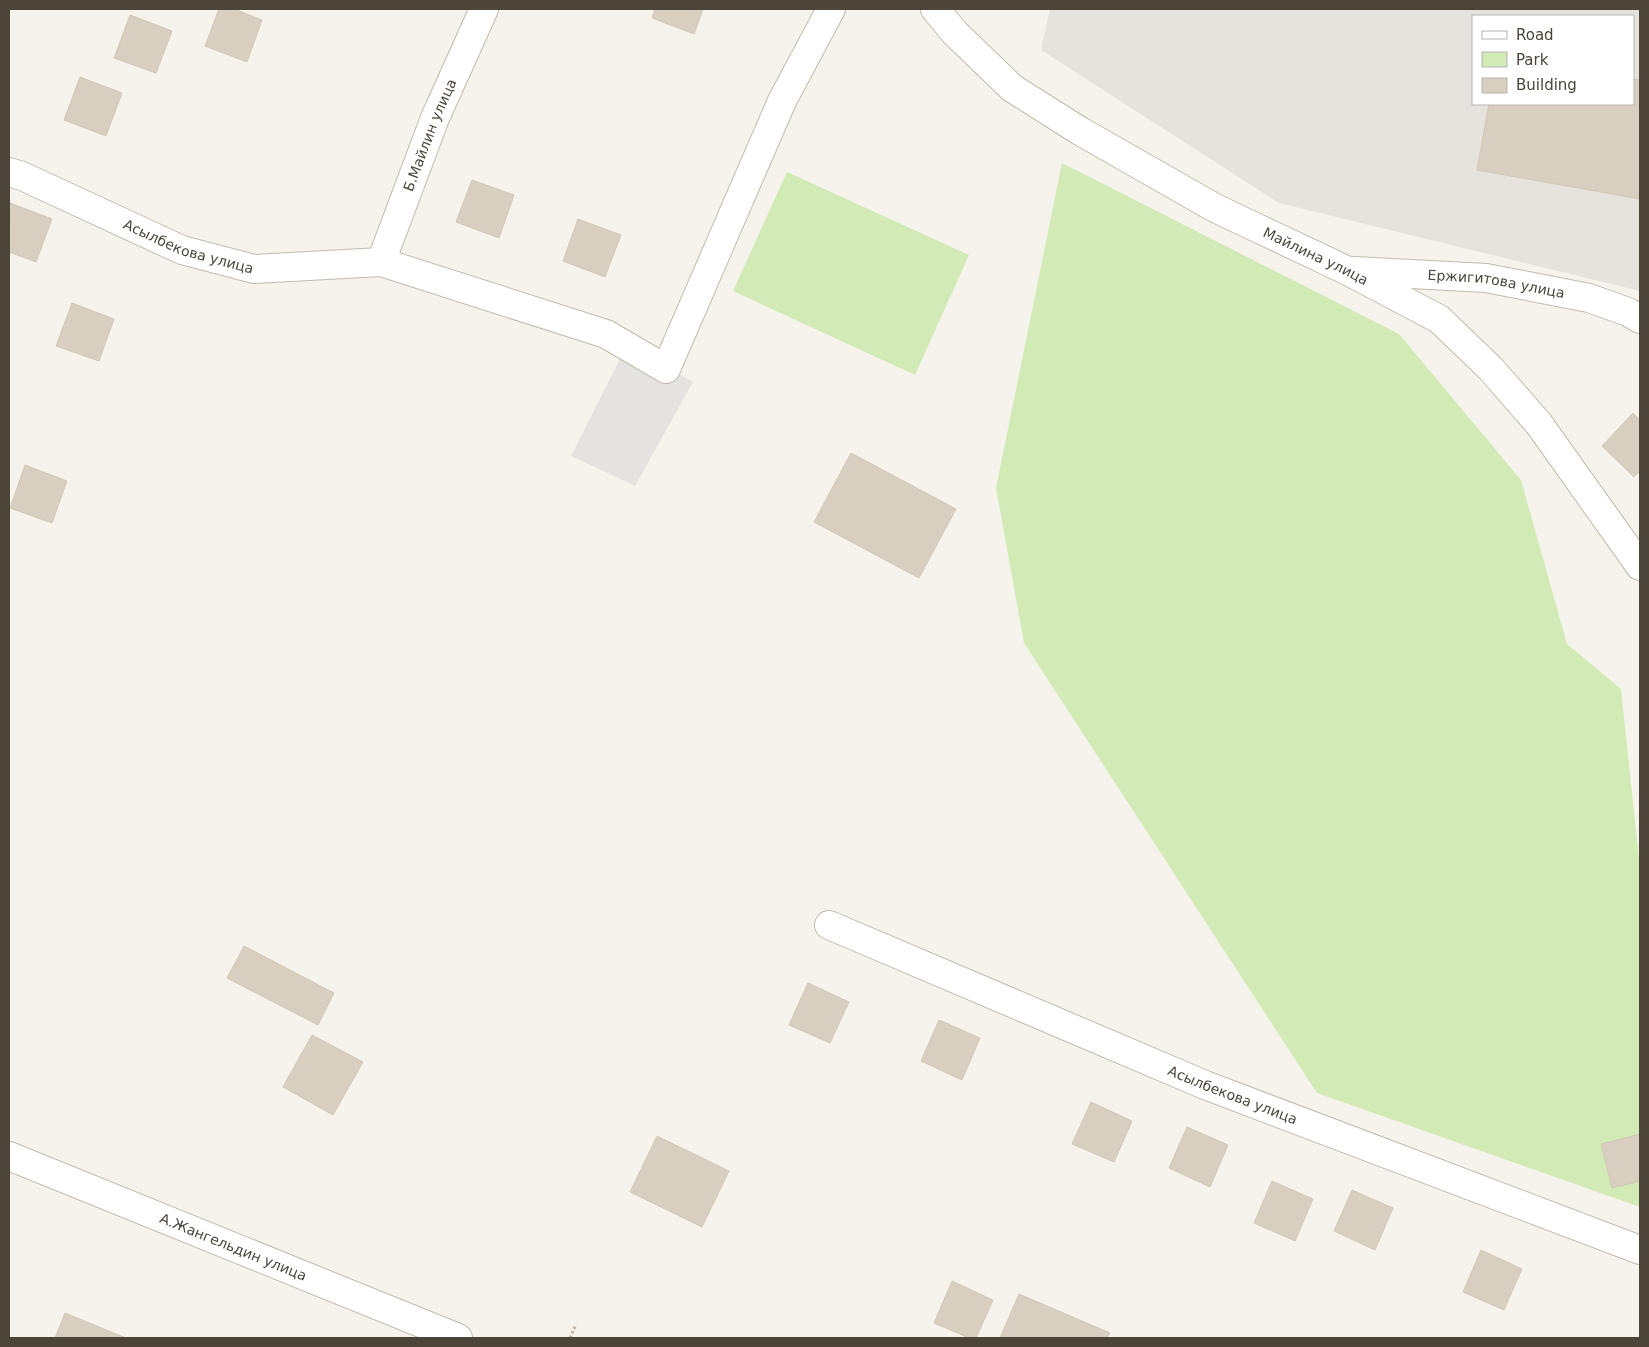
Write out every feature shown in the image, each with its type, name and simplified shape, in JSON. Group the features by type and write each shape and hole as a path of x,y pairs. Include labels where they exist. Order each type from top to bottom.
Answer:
{"street":[{"name":"Б.Майлин улица","path":"381,262 434,118 484,9"},
{"path":"381,262 606,334 666,369 782,100 831,9"},
{"name":"Майлина улица","path":"935,9 955,33 1012,88 1080,131 1215,208 1348,271 1439,319 1491,369 1539,424 1640,566"},
{"name":"Асылбекова улица","path":"9,172 22,176 182,250 254,269 381,262"},
{"name":"Ержигитова улица","path":"1348,271 1486,278 1589,298 1628,312 1640,319"},
{"name":"Асылбекова улица","path":"829,925 1205,1085 1640,1250"},
{"name":"А.Жангельдин улица","path":"9,1156 458,1338"}],"path":[{"path":"570,1338 576,1324"}],"shaded area":[{"path":"1050,9 1640,9 1640,291 1279,203 1041,50"},
{"path":"627,345 693,382 635,486 571,456"}],"green space":[{"path":"1062,163 1399,334 1521,480 1567,644 1621,689 1640,868 1640,1207 1317,1093 1024,643 996,488"},
{"path":"787,172 969,255 915,375 733,291"}],"building":[{"path":"219,9 234,9 262,20 247,62 205,46"},
{"path":"655,9 703,9 694,34 652,18"},
{"path":"130,15 172,31 156,73 114,58"},
{"path":"80,77 122,93 106,136 64,120"},
{"path":"1634,79 1640,80 1640,199 1477,170 1489,105 1634,105"},
{"path":"472,180 514,195 499,238 456,222"},
{"path":"10,203 52,219 36,262 9,252"},
{"path":"578,219 621,235 605,277 563,261"},
{"path":"72,303 114,319 99,361 56,346"},
{"path":"1633,413 1640,420 1640,471 1634,477 1602,446"},
{"path":"851,453 956,509 919,578 814,522"},
{"path":"25,465 67,481 52,523 10,508"},
{"path":"244,946 334,993 318,1025 227,978"},
{"path":"808,983 849,1002 830,1043 789,1025"},
{"path":"939,1020 980,1038 962,1080 921,1061"},
{"path":"312,1035 363,1062 333,1115 283,1087"},
{"path":"1091,1102 1132,1121 1114,1162 1072,1144"},
{"path":"1187,1127 1228,1145 1210,1187 1169,1168"},
{"path":"1640,1134 1640,1181 1612,1188 1601,1144"},
{"path":"657,1136 729,1171 702,1227 630,1192"},
{"path":"1272,1181 1313,1199 1295,1241 1254,1223"},
{"path":"1352,1190 1393,1208 1375,1250 1334,1231"},
{"path":"1481,1250 1522,1269 1504,1310 1463,1292"},
{"path":"952,1281 993,1300 976,1338 969,1338 934,1323"},
{"path":"1019,1294 1110,1333 1107,1338 1000,1338"},
{"path":"65,1313 126,1338 55,1338"}]}
